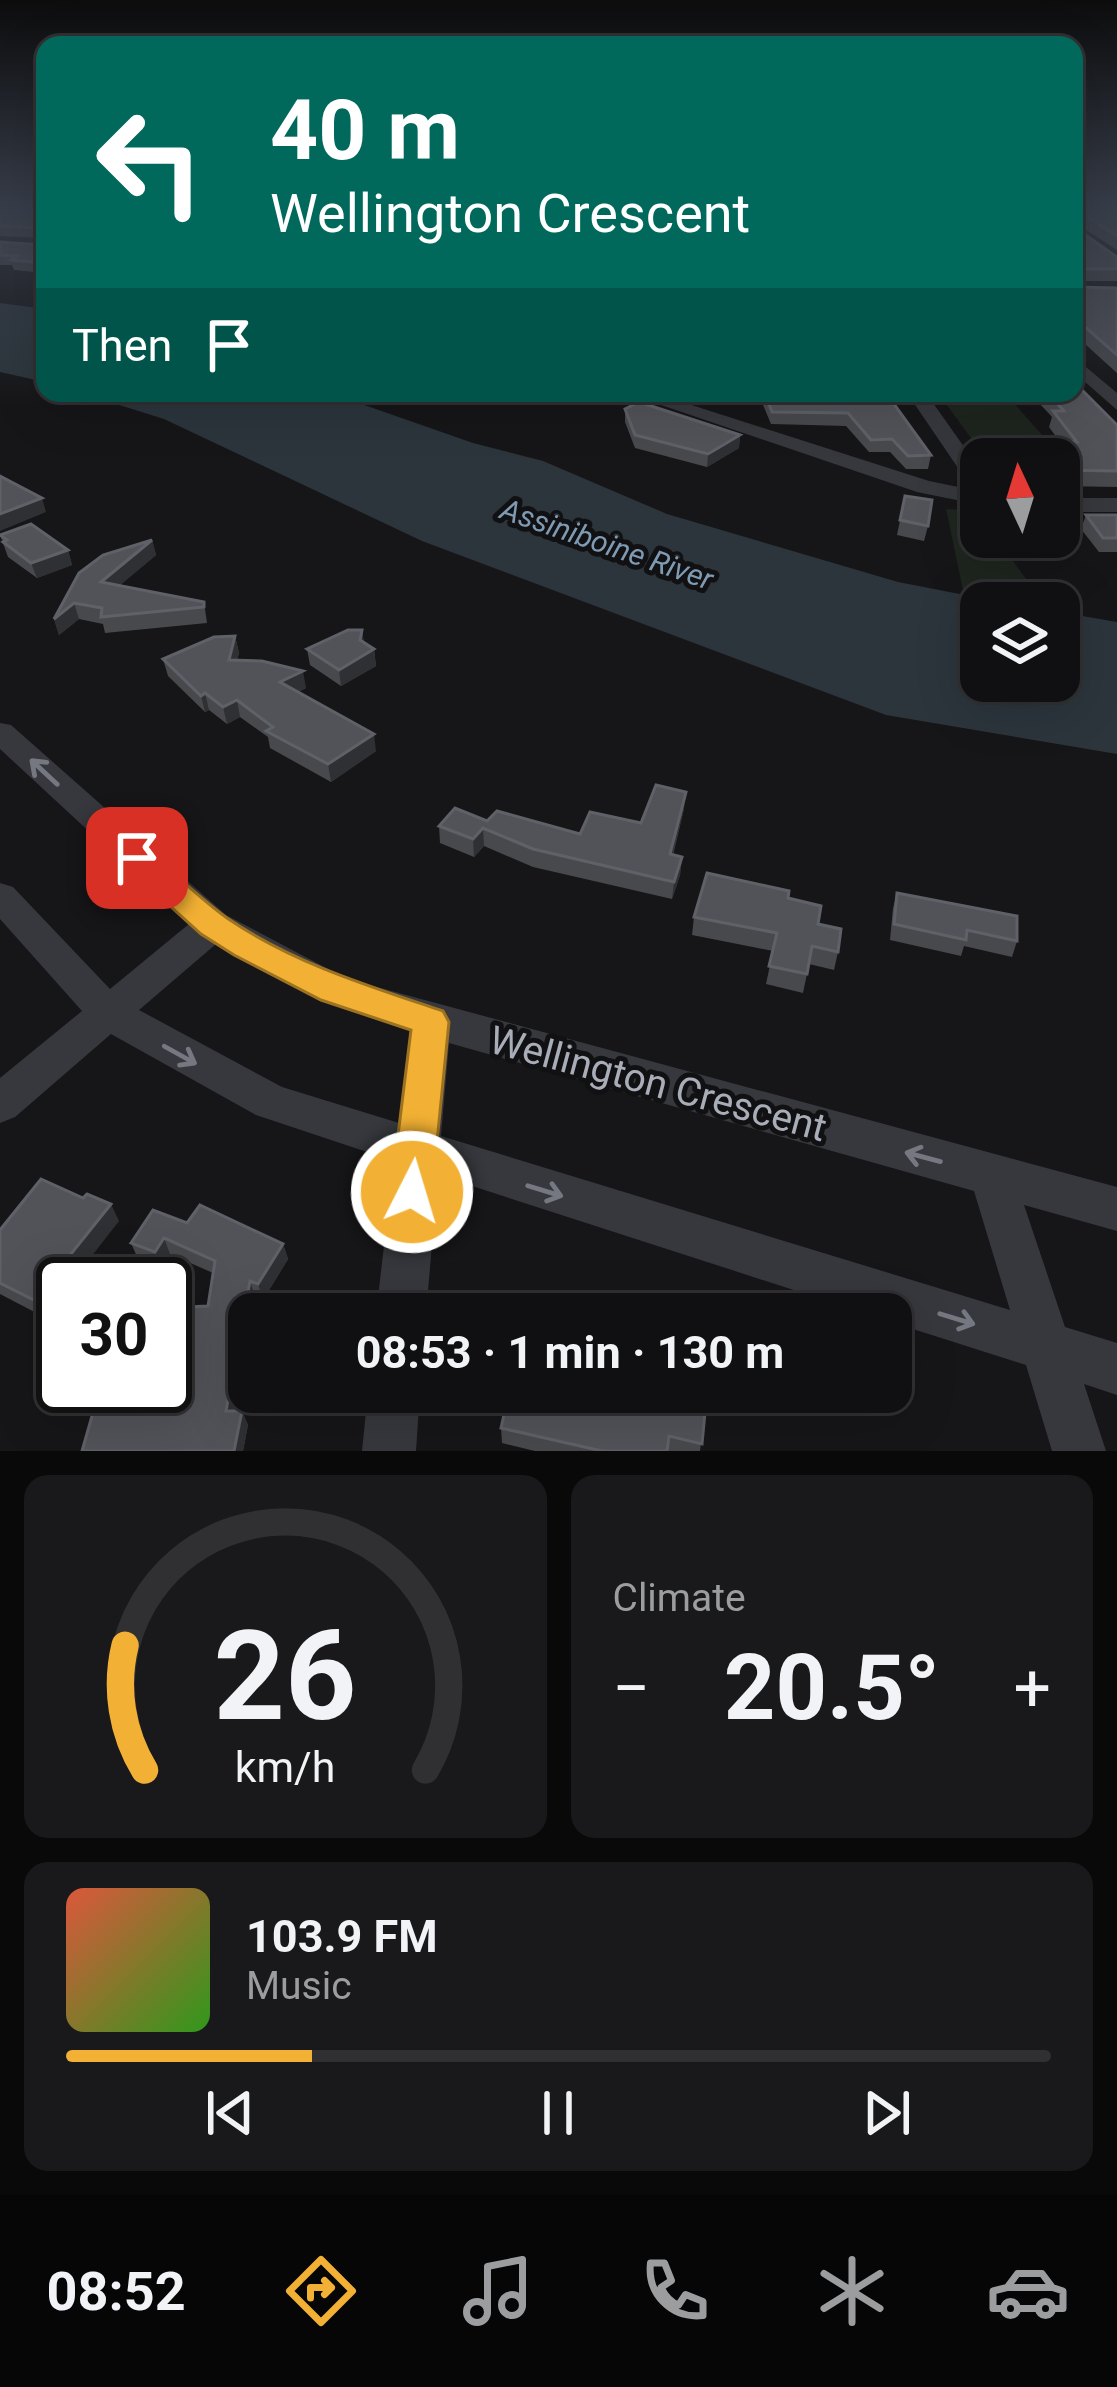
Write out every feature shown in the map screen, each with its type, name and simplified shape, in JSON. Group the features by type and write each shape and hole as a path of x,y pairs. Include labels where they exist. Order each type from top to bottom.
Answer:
{"street":[{"path":"1083,371 1117,404"},
{"path":"662,402 925,487 960,494"},
{"path":"728,402 737,427"},
{"path":"922,402 960,456"},
{"path":"1080,505 1117,505"},
{"name":"Wellington Crescent","path":"0,732 213,926 334,990 430,1022 1117,1209"},
{"path":"0,896 108,1013 271,1102 1117,1369"},
{"path":"0,1104 213,926"},
{"path":"403,1293 430,1022"},
{"path":"992,1175 1079,1451"},
{"path":"389,1451 392,1413"}],"shaded area":[{"path":"945,402 1013,402 1045,438 971,438"},
{"path":"946,509 960,510 960,558 1011,558 1028,582 961,582"}],"water":[{"path":"0,303 36,308 36,380 0,372"},
{"name":"Assiniboine River","path":"110,402 356,402 473,443 543,461 667,514 898,582 960,594 960,702 1080,702 1080,616 1117,622 1117,754 886,715 422,541 164,419"}],"building":[{"path":"1083,287 1117,288 1117,355 1083,325"},
{"path":"1083,391 1117,425 1117,471 1080,470 1080,438 1074,438 1053,411 1064,411 1056,402 1083,402"},
{"path":"639,402 740,435 708,454 635,435 625,409"},
{"path":"768,402 893,402 931,455 908,456 892,439 871,440 848,413 772,412"},
{"path":"0,476 42,498 0,514"},
{"path":"905,496 932,500 928,526 900,520"},
{"path":"1086,515 1117,515 1117,538 1103,538"},
{"path":"31,524 68,550 31,563 3,542 7,540 0,535"},
{"path":"152,540 101,582 204,602 204,607 101,617 102,608 74,603 54,619 79,573 103,555"},
{"path":"348,630 362,630 360,640 374,649 339,670 307,649"},
{"path":"235,636 229,660 262,661 303,671 280,682 374,734 328,764 266,731 273,727 237,700 223,707 205,693 201,696 163,659 214,637"},
{"path":"656,785 686,792 670,854 682,857 674,882 533,849 483,828 473,839 439,826 455,808 487,821 497,811 580,834 590,812 641,823"},
{"path":"707,873 789,891 788,898 821,906 818,924 841,929 838,952 812,946 807,974 769,966 777,933 694,917"},
{"path":"897,893 1017,916 1017,941 967,930 966,940 894,924"},
{"path":"41,1179 83,1198 87,1194 111,1204 68,1257 36,1257 34,1300 0,1283 0,1230"},
{"path":"200,1205 283,1244 258,1284 250,1281 248,1293 228,1293 226,1411 242,1413 234,1451 82,1451 93,1413 192,1413 192,1307 208,1306 215,1261 164,1238 155,1252 131,1243 153,1210 187,1223"},
{"path":"504,1413 705,1413 702,1444 669,1436 667,1451 602,1451 501,1428"}],"route":[{"path":"137,858 213,926 246,946 334,990 430,1022 412,1192"}]}
